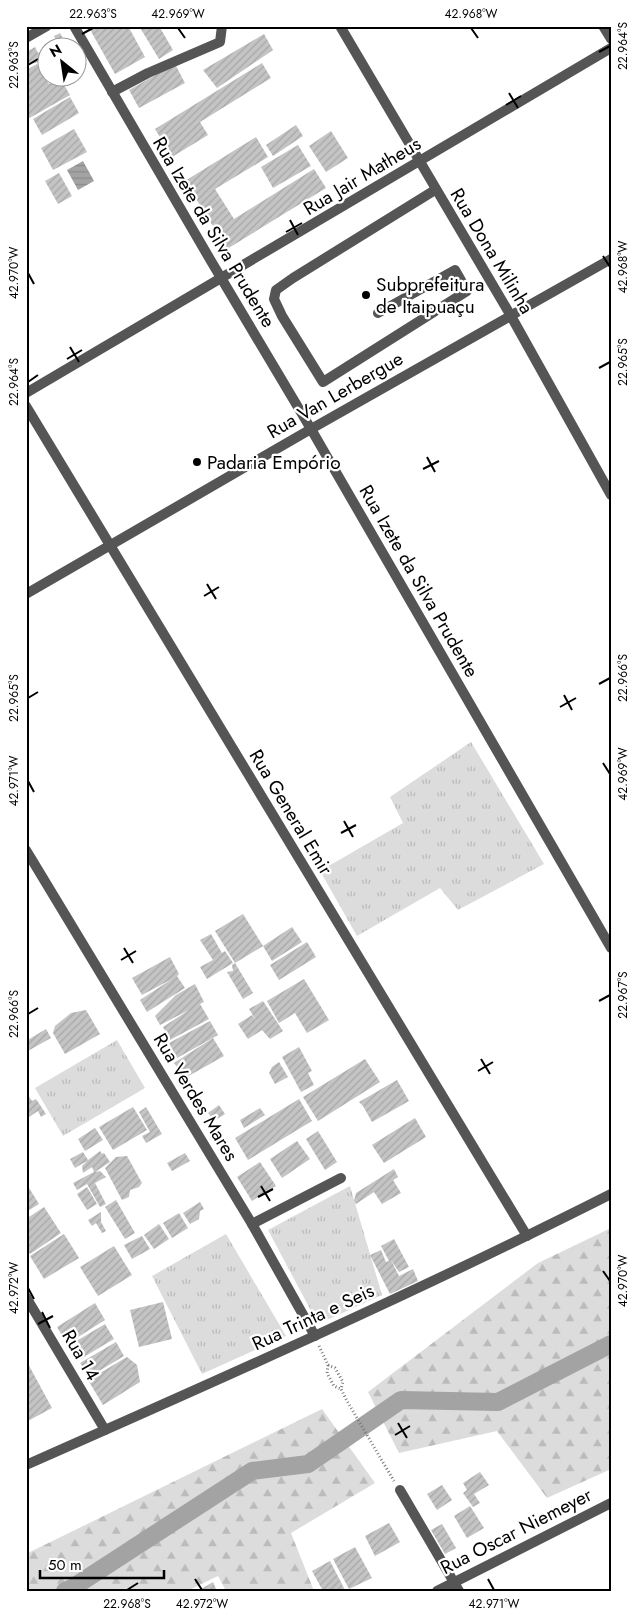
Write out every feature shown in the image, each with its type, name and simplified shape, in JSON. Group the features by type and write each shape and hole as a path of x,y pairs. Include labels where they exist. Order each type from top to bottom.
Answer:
{"street":[{"path":"26,38 47,26"},
{"name":"Rua Izete da Silva Prudente","path":"74,26 311,429 611,948"},
{"path":"112,92 148,73 220,42 222,26"},
{"name":"Rua Dona Milinha","path":"340,26 510,316 611,495"},
{"path":"603,26 611,39"},
{"name":"Rua Jair Matheus","path":"26,393 611,48"},
{"path":"378,313 455,270 467,291 323,382 282,316 274,299 276,290 293,278 435,190"},
{"name":"Rua Van Lerbergue","path":"26,594 311,429 611,259"},
{"name":"Rua General Emir","path":"26,406 527,1236"},
{"name":"Rua Verdes Mares","path":"26,850 252,1224 314,1336"},
{"path":"252,1224 341,1178"},
{"name":"Rua Trinta e Seis","path":"26,1465 314,1336 527,1236 611,1194"},
{"name":"Rua 14","path":"26,1297 105,1430"},
{"path":"400,1490 456,1587"},
{"name":"Rua Oscar Niemeyer","path":"437,1591 456,1587 611,1503"}],"path":[{"path":"314,1336 328,1365 327,1373 334,1386 341,1389 400,1490"},
{"path":"328,1365 335,1368 343,1382 341,1389"}],"green space":[{"path":"471,742 544,864 458,910 440,888 357,936 320,871 403,823 390,797"},
{"path":"117,1040 145,1088 63,1136 35,1088"},
{"path":"350,1186 382,1295 318,1324 268,1230"},
{"path":"611,1228 611,1469 547,1498 497,1431 399,1453 368,1392 538,1263"},
{"path":"226,1234 286,1336 202,1374 152,1276"},
{"path":"322,1409 375,1483 291,1533 314,1591 226,1591 218,1576 187,1591 26,1591 26,1554"}],"shaded area":[{"path":"83,161 94,181 78,190 67,170"}],"building":[{"path":"88,26 128,26 145,57 115,74"},
{"path":"139,26 159,26 173,50 159,59"},
{"path":"60,33 63,38 55,38 54,36"},
{"path":"264,34 273,50 217,88 203,70"},
{"path":"35,47 38,53 38,62 28,65 26,52"},
{"path":"262,63 271,78 200,122 208,135 172,157 155,129"},
{"path":"37,64 38,88 66,88 70,95 26,120 26,93 29,96 26,92 26,70"},
{"path":"175,64 185,83 139,108 129,90"},
{"path":"70,97 79,113 42,135 33,119"},
{"path":"296,125 303,136 273,156 266,145"},
{"path":"74,129 87,152 53,170 41,148"},
{"path":"331,131 348,158 326,172 309,146"},
{"path":"256,137 268,157 215,189 234,219 314,169 326,188 227,249 185,181"},
{"path":"298,145 311,166 273,188 261,167"},
{"path":"59,173 72,196 58,204 45,181"},
{"path":"243,914 263,946 235,963 215,931"},
{"path":"292,927 302,942 272,961 263,946"},
{"path":"211,934 222,953 225,951 233,963 207,979 200,967 213,960 200,940"},
{"path":"307,942 316,957 279,980 270,965"},
{"path":"170,957 179,974 177,976 185,988 147,1012 140,1000 172,979 142,995 132,978"},
{"path":"235,963 253,993 243,999 227,972 233,971 232,965"},
{"path":"304,979 329,1020 307,1033 295,1013 279,1023 267,1001"},
{"path":"195,984 204,1002 200,1004 209,1019 170,1040 163,1027 189,1010 160,1025 155,1016 176,995"},
{"path":"263,1001 283,1031 270,1039 262,1030 248,1039 238,1024 252,1015 257,1022 249,1009"},
{"path":"86,1010 100,1034 65,1054 53,1033 55,1026 71,1013"},
{"path":"210,1021 218,1035 177,1058 169,1043"},
{"path":"46,1029 51,1038 26,1052 26,1041"},
{"path":"213,1038 224,1056 185,1078 174,1063"},
{"path":"299,1047 312,1071 308,1073 314,1085 301,1092 282,1057"},
{"path":"365,1059 380,1082 318,1121 303,1097"},
{"path":"279,1062 288,1077 275,1084 269,1073 272,1067"},
{"path":"397,1080 409,1101 372,1122 359,1102"},
{"path":"26,1092 32,1101 36,1099 46,1114 41,1117 38,1111 26,1119"},
{"path":"299,1099 312,1121 248,1160 235,1138"},
{"path":"219,1105 225,1114 214,1121 208,1113"},
{"path":"133,1107 147,1130 113,1150 99,1127"},
{"path":"146,1107 162,1134 146,1143 142,1136 150,1132 139,1112"},
{"path":"260,1108 265,1115 244,1128 240,1120"},
{"path":"415,1118 426,1137 384,1163 372,1145"},
{"path":"95,1128 103,1140 85,1151 78,1139"},
{"path":"318,1131 337,1162 325,1170 306,1139"},
{"path":"297,1141 310,1159 282,1178 270,1159"},
{"path":"100,1151 102,1154 104,1153 110,1162 95,1172 100,1171 106,1177 95,1183 106,1204 100,1207 87,1184 77,1190 73,1183 94,1172 92,1167 83,1173 82,1166 87,1161 75,1168 70,1159 83,1152 88,1160"},
{"path":"185,1153 190,1161 172,1171 167,1163"},
{"path":"127,1156 142,1183 139,1187 130,1190 129,1197 122,1200 105,1168 116,1157"},
{"path":"260,1162 276,1186 252,1201 237,1177"},
{"path":"394,1169 398,1177 393,1180 401,1193 382,1204 374,1192 356,1204 354,1201 356,1193"},
{"path":"26,1183 39,1204 26,1212"},
{"path":"87,1187 97,1204 87,1210 77,1194"},
{"path":"116,1200 135,1233 125,1239 105,1207"},
{"path":"200,1202 204,1209 200,1211 199,1219 190,1224 183,1213"},
{"path":"44,1207 61,1233 30,1254 26,1248 26,1219"},
{"path":"101,1212 101,1222 106,1231 102,1233 96,1223 92,1226 88,1220"},
{"path":"179,1213 188,1228 172,1238 163,1223"},
{"path":"159,1224 169,1239 154,1249 144,1235"},
{"path":"64,1234 79,1258 44,1279 30,1256"},
{"path":"142,1236 150,1249 132,1259 124,1245"},
{"path":"394,1239 409,1267 399,1272 391,1260 399,1276 413,1269 418,1281 390,1294 370,1255 381,1250 386,1262 389,1261 381,1246"},
{"path":"114,1246 132,1275 98,1296 80,1267"},
{"path":"163,1302 172,1339 139,1347 130,1310"},
{"path":"95,1303 105,1320 67,1344 57,1327"},
{"path":"105,1324 114,1339 77,1361 68,1346"},
{"path":"116,1342 124,1356 89,1377 80,1363"},
{"path":"127,1357 137,1365 140,1382 103,1405 88,1380"},
{"path":"26,1360 52,1408 26,1422"},
{"path":"480,1472 489,1485 474,1494 480,1503 473,1507 463,1493 467,1490 463,1483"},
{"path":"442,1485 452,1500 437,1510 427,1494"},
{"path":"470,1506 484,1528 467,1538 454,1516"},
{"path":"389,1523 400,1542 375,1556 365,1536"},
{"path":"442,1524 456,1548 445,1554 431,1530"},
{"path":"355,1547 372,1578 349,1589 333,1559"},
{"path":"330,1561 345,1590 323,1591 312,1571"},
{"path":"213,1582 217,1591 198,1591"}],"waterway":[{"path":"65,1591 252,1471 308,1464 401,1400 498,1402 611,1344"}],"place":[{"name":"Subprefeitura de Itaipuaçu","path":"366,295"},
{"name":"Padaria Empório","path":"197,462"}]}
